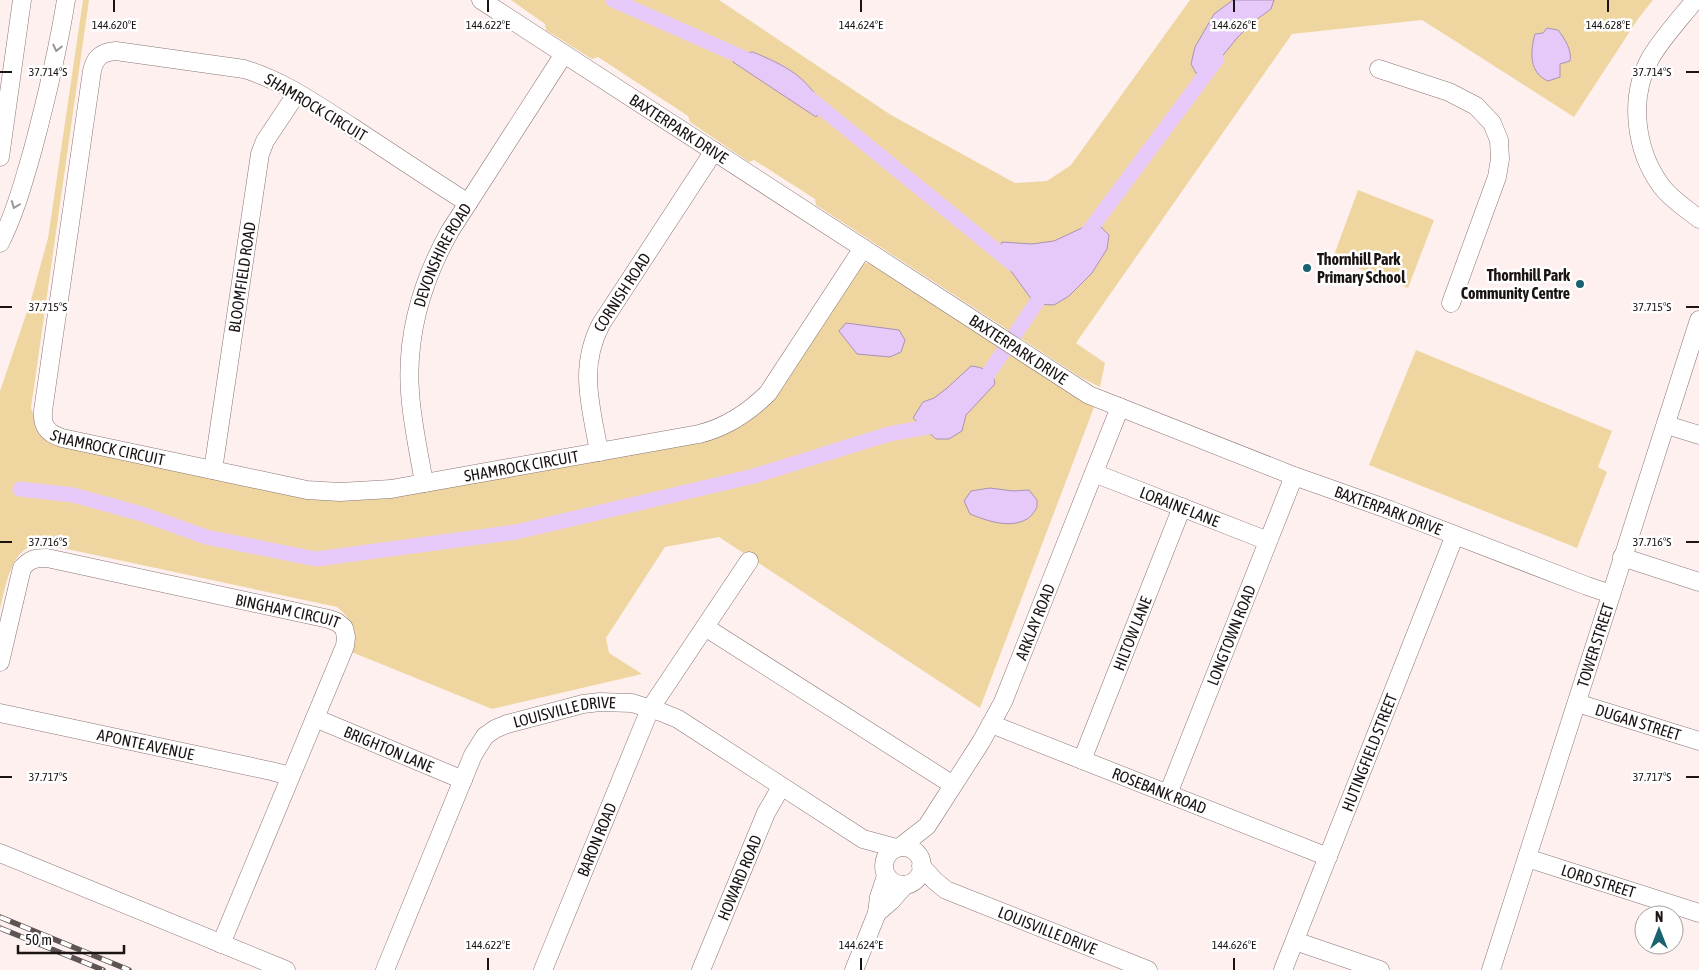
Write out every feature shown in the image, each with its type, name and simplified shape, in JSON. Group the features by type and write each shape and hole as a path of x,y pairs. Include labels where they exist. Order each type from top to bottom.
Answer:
{"street":[{"path":"0,157 22,0"},
{"path":"0,243 23,185 40,121 66,0"},
{"name":"BAXTERPARK DRIVE","path":"481,0 1089,395 1294,476 1390,510 1610,594"},
{"path":"1695,0 1658,46 1650,59 1640,84 1637,104 1638,126 1642,146 1651,168 1662,187 1680,205 1696,215"},
{"name":"SHAMROCK CIRCUIT","path":"468,203 276,80 244,69 107,51 94,62 92,70 42,421 46,429 53,435 62,438 292,487 322,491 376,490 424,483 706,432 726,425 749,411 768,393 863,248"},
{"name":"DEVONSHIRE ROAD","path":"424,483 413,422 410,391 410,356 413,331 422,292 435,260 450,231 564,54"},
{"path":"1378,69 1449,92 1476,106 1492,123 1499,140 1500,159 1497,177 1451,303"},
{"name":"BLOOMFIELD ROAD","path":"213,470 218,449 260,154 265,141 297,93"},
{"name":"CORNISH ROAD","path":"599,452 588,384 588,361 593,342 601,324 714,151"},
{"name":"TOWER STREET","path":"1491,970 1699,320"},
{"name":"ARKLAY ROAD","path":"898,848 927,826 1003,702 1120,407"},
{"path":"1666,425 1699,435"},
{"name":"LORAINE LANE","path":"1094,473 1268,541"},
{"name":"LONGTOWN ROAD","path":"1168,794 1294,476"},
{"name":"HILTOW LANE","path":"1082,760 1182,507"},
{"name":"HUTINGFIELD STREET","path":"1284,970 1455,535"},
{"path":"1622,557 1699,582"},
{"name":"BINGHAM CIRCUIT","path":"0,662 22,568 36,558 47,558 329,619 337,622 344,628 346,637 344,646 221,944"},
{"name":"BARON ROAD","path":"543,970 650,708 749,562"},
{"path":"705,627 953,785"},
{"name":"LOUISVILLE DRIVE","path":"384,970 473,755 485,736 507,724 583,704 600,702 632,703 678,719 863,839 898,848"},
{"name":"DUGAN STREET","path":"1577,703 1699,742"},
{"name":"APONTE AVENUE","path":"0,713 290,776"},
{"name":"BRIGHTON LANE","path":"315,718 463,780"},
{"name":"ROSEBANK ROAD","path":"991,724 1328,857"},
{"name":"HOWARD ROAD","path":"701,970 766,813 781,786"},
{"name":"ARKLAY ROAD","path":"920,861 927,826"},
{"name":"LOUISVILLE DRIVE","path":"863,839 885,872"},
{"path":"854,970 878,913 886,857 890,851 898,848 909,848 915,851 920,861 919,875 915,880 907,884 878,913"},
{"path":"0,853 286,970"},
{"name":"LORD STREET","path":"1526,858 1699,913"},
{"name":"LOUISVILLE DRIVE","path":"920,861 935,881 946,890"},
{"path":"885,872 896,884 907,884"},
{"name":"LOUISVILLE DRIVE","path":"907,884 946,890 1110,963 1148,970"},
{"path":"1295,941 1380,970"}],"shaded area":[{"path":"83,0 89,0 31,408 36,422 309,496 708,438 764,407 782,389 857,271 865,263 877,264 1096,402 980,708 719,537 665,547 606,638 609,653 642,674 492,709 349,651 352,627 347,617 337,607 53,546 33,546 25,549 19,555 10,572 0,609 0,391 31,300 48,238"},
{"path":"511,0 719,0 891,115 1015,183 1047,181 1071,165 1190,0 1653,0 1638,19 1574,117 1422,20 1292,34 1076,343 1105,363 1100,387 1080,377 816,205 815,199 754,160 749,162 690,122 688,116 598,57 592,59 546,30 545,24"},
{"path":"1233,0 1274,0 1271,9 1253,22 1237,38 1207,75 1196,73 1191,64 1195,47 1214,14"},
{"path":"1547,28 1558,30 1570,53 1570,61 1560,64 1560,77 1548,81 1537,73 1532,61 1535,34 1543,33"},
{"path":"753,52 785,67 803,80 824,109 816,117 733,62 735,54"},
{"path":"1358,190 1434,220 1408,288 1333,258"},
{"path":"1084,227 1101,227 1109,235 1107,249 1092,273 1069,296 1054,305 1035,304 997,252 1002,242 1032,244 1054,241"},
{"path":"846,323 899,330 905,340 901,352 890,357 857,354 839,331"},
{"path":"1416,350 1612,431 1598,467 1607,472 1577,548 1369,465"},
{"path":"971,366 987,370 995,384 966,415 962,431 949,439 936,439 913,418 923,402 934,398 946,389"},
{"path":"990,488 1013,491 1029,490 1037,500 1037,507 1028,518 1020,522 1006,524 970,514 964,501 971,491"}],"waterway":[{"path":"613,0 753,62"},
{"path":"1080,243 1217,59"},
{"path":"808,97 1013,264"},
{"path":"977,387 984,380 1047,287"},
{"path":"20,489 73,495 142,514 206,537 316,559 516,532 754,476 889,434 933,426 941,419"}],"railway":[{"path":"0,917 129,970"},
{"path":"0,928 103,970"}],"place":[{"name":"Thornhill Park Primary School","path":"1307,268"},
{"name":"Thornhill Park Community Centre","path":"1580,284"}]}
